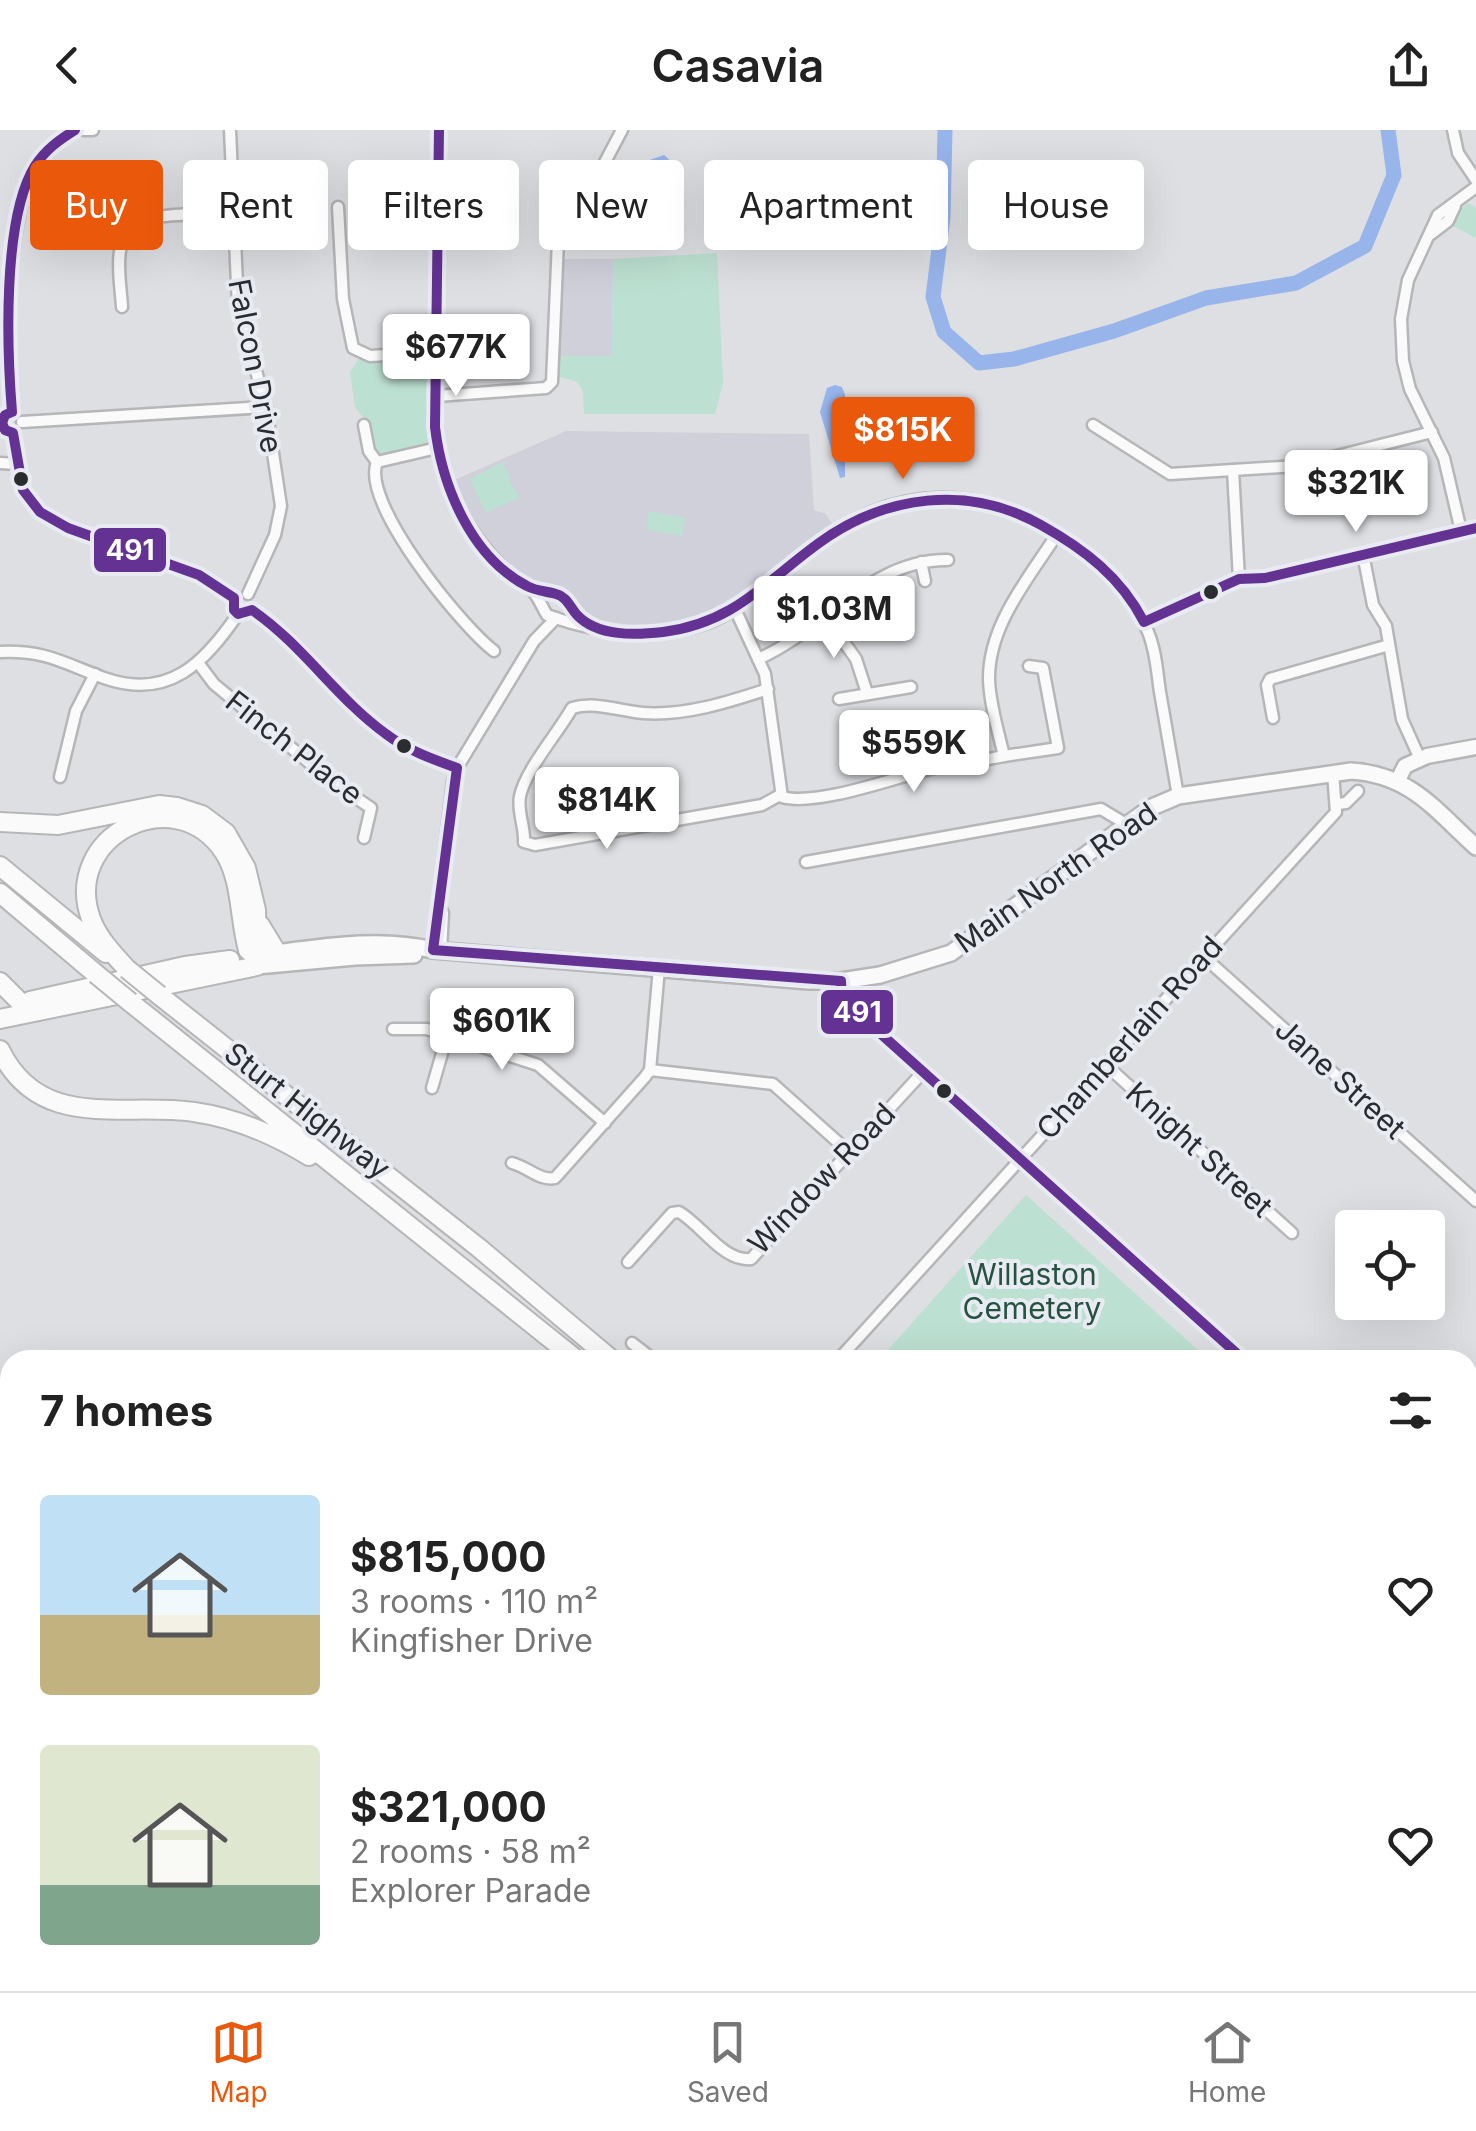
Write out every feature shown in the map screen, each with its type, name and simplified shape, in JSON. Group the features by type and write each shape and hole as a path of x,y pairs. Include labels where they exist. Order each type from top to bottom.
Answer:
{"highway":[{"path":"0,822 47,825 149,806 186,809 218,826 237,849 250,879 266,939 277,953"},
{"path":"127,969 95,929 86,888 94,860 104,844 120,830 142,820 179,820 196,826 216,842 232,868 244,936 256,961"},
{"name":"Sturt Highway","path":"0,866 449,1224 600,1350"},
{"name":"Sturt Highway","path":"0,892 130,1002 565,1350"},
{"path":"256,910 256,961"},
{"path":"5,1010 224,955 238,946 244,936"},
{"path":"185,966 256,961"},
{"path":"5,1010 41,1010 256,961"},
{"path":"0,982 5,1010"},
{"path":"0,1050 23,1082 55,1103 91,1109 177,1110 240,1122 292,1146 385,1204"}],"main road":[{"name":"Main North Road","path":"256,961 277,953 328,946 414,946 437,951 842,981 904,970 950,953 1126,824 1178,796 1334,773 1378,772 1398,780"},
{"path":"1398,780 1476,846"},
{"name":"Main North Road","path":"256,961 414,956 437,951"}],"street":[{"path":"12,412 7,317 11,264 24,190 38,162 54,143 75,130"},
{"path":"84,130 93,130"},
{"name":"Falcon Drive","path":"230,130 231,160"},
{"path":"439,130 437,448 448,488 467,522 492,557 530,589 543,609 558,618 628,633 658,633 713,622 735,610 833,533 872,512 897,504 952,497 986,502 1028,516 1095,558 1119,580 1144,622 1154,653 1178,796"},
{"path":"1453,130 1462,162 1476,180"},
{"path":"436,396 546,388 552,382 559,217 595,181 618,131"},
{"path":"1461,531 1444,458 1410,389 1403,361 1401,320 1408,280 1430,234 1448,221 1458,201 1476,187"},
{"path":"338,207 343,299 352,348 370,356 437,352"},
{"path":"122,307 120,252 132,228 155,217 183,216"},
{"name":"Falcon Drive","path":"234,250 238,306 266,407 280,515 248,594"},
{"path":"22,422 266,407"},
{"path":"12,412 22,422 13,433 5,430 2,423 12,412"},
{"path":"364,425 369,451 377,462"},
{"path":"1093,425 1170,474 1297,466 1432,432"},
{"path":"13,433 24,490 46,516 68,528 199,575 234,598 248,594 254,604 252,610"},
{"path":"377,462 437,448"},
{"path":"377,462 374,471 378,494 436,593 476,637 494,650"},
{"path":"0,463 17,464"},
{"path":"1233,470 1239,579"},
{"path":"1144,622 1239,579 1265,578 1476,528"},
{"path":"1004,756 990,683 994,646 1011,605 1057,534"},
{"path":"1363,554 1373,605 1386,626 1402,719 1420,759"},
{"path":"758,659 786,646 885,573 920,562 948,560"},
{"path":"920,562 926,581"},
{"path":"530,589 564,596 589,625"},
{"path":"534,641 546,598 555,593"},
{"path":"234,598 238,614"},
{"path":"437,951 435,914 440,905 452,781 486,715 534,641 568,605"},
{"path":"0,652 46,654 110,680 144,684 178,675 199,664 238,614 252,610"},
{"path":"252,610 287,634 372,724 418,754 457,768"},
{"path":"735,610 768,689 780,794"},
{"path":"826,617 856,659 867,693"},
{"path":"1273,718 1267,685 1270,679 1389,645"},
{"name":"Finch Place","path":"199,664 214,684 334,784 370,808 364,838"},
{"path":"768,689 710,707 646,714 583,705 572,708 521,792 519,811 525,829 524,842 529,845 762,804 780,794 794,798 852,790 923,770 1058,748 1048,665 1029,666"},
{"path":"60,777 76,711 95,674"},
{"path":"839,699 911,687"},
{"path":"1398,780 1405,766 1420,759 1476,747"},
{"path":"1334,773 1338,804"},
{"name":"Chamberlain Road","path":"847,1350 1336,812 1338,804 1346,804 1358,791"},
{"path":"806,862 1101,809 1126,824"},
{"name":"Jane Street","path":"1204,956 1476,1201"},
{"path":"512,1163 525,1166 541,1178 555,1178 650,1070 659,968"},
{"path":"842,981 842,999 1233,1350"},
{"path":"393,1029 413,1027 538,1064 604,1123"},
{"path":"432,1088 447,1036"},
{"name":"Knight Street","path":"1107,1066 1292,1234"},
{"path":"650,1070 773,1084 849,1152"},
{"name":"Window Road","path":"628,1262 678,1212 729,1253 740,1259 752,1259 923,1072"},
{"path":"632,1343 641,1350"}],"shaded area":[{"path":"559,259 613,259 612,356 559,356"},
{"path":"566,431 809,434 814,510 826,514 833,525 750,595 722,612 675,626 650,628 591,619 579,612 563,590 536,588 508,567 481,535 450,482"}],"green space":[{"path":"1468,203 1476,208 1476,238 1453,226 1458,212"},
{"path":"717,253 723,383 715,414 584,414 583,392 578,382 559,377 559,356 612,356 613,259"},
{"path":"434,357 433,445 377,459 364,418 355,408 350,372 359,359"},
{"path":"917,403 927,410 923,422 891,424 883,418 882,412 889,404"},
{"path":"503,462 520,497 486,513 470,479"},
{"path":"649,511 686,518 682,536 646,529"},
{"name":"Willaston Cemetery","path":"1026,1195 1198,1350 888,1350"}],"water":[{"path":"842,387 847,406 836,434 845,462 845,477 840,478 820,412 827,388"}],"waterway":[{"path":"945,130 943,217 933,297 944,332 979,363 1014,359 1114,331 1206,298 1296,283 1365,246 1394,175 1388,130"}],"transit line":[{"name":"491","path":"75,130 35,166 24,189 12,251 8,321 12,412 5,415 2,423 5,430 13,433 23,490 40,512 68,528 199,575 234,598 238,614 252,610 270,624 386,734 457,768 433,950 841,981 842,999 1233,1350"},
{"name":"491","path":"439,130 435,427 444,473 463,518 490,557 527,586 563,597 577,615 606,631 652,633 710,620 747,599 844,527 899,505 927,501 985,504 1041,525 1072,544 1113,578 1144,622 1239,579 1265,578 1476,528"}]}
